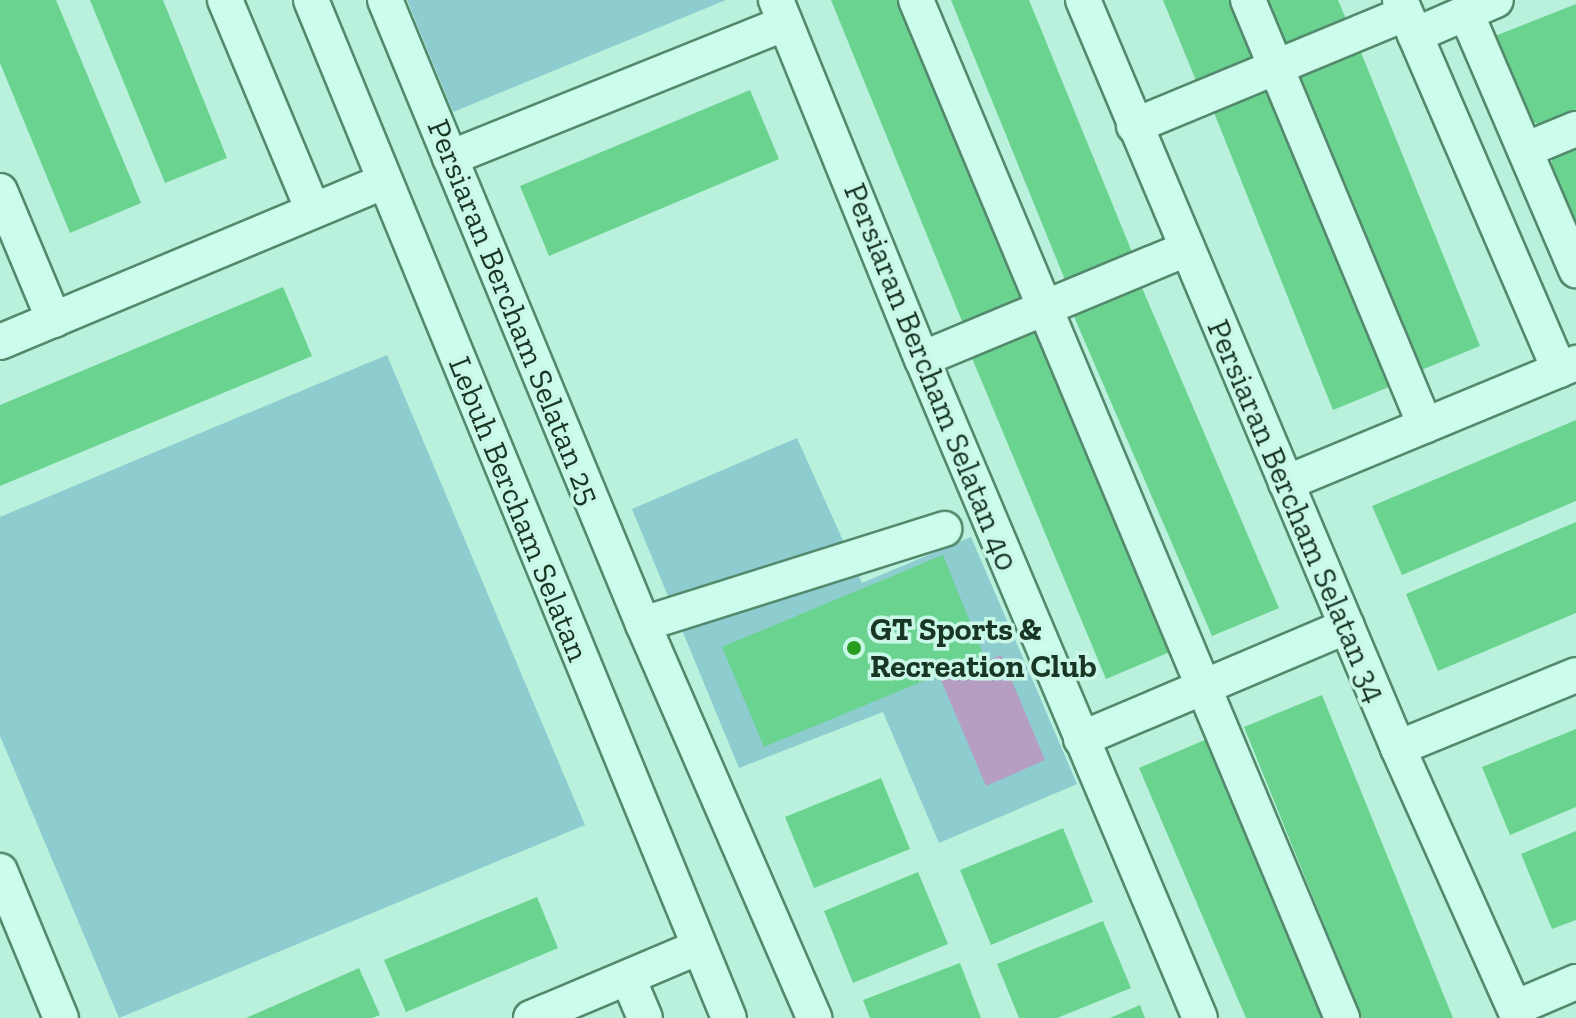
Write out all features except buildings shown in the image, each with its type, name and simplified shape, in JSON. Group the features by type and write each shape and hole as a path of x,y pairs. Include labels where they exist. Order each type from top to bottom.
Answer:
{"street":[{"path":"225,0 313,210"},
{"name":"Lebuh Bercham Selatan","path":"311,0 729,1018"},
{"name":"Persiaran Bercham Selatan 25","path":"385,0 643,624 814,1018"},
{"path":"916,0 1342,1018"},
{"name":"Persiaran Bercham Selatan 34","path":"1083,0 1398,748 1517,1013"},
{"path":"1248,0 1425,426"},
{"path":"1134,126 1407,16 1481,6 1525,150 1576,270"},
{"path":"450,158 781,11"},
{"name":"Persiaran Bercham Selatan 40","path":"781,11 922,359 1200,1018"},
{"path":"1286,483 1568,366 1407,16"},
{"path":"1525,150 1576,129"},
{"path":"0,342 384,181"},
{"path":"0,191 54,320"},
{"path":"922,359 1186,249"},
{"path":"643,624 944,529"},
{"path":"1081,739 1347,626"},
{"path":"1398,748 1576,675"},
{"path":"0,871 61,1018"},
{"path":"531,1018 699,947"},
{"path":"628,978 645,1018"},
{"path":"1517,1013 1576,982"}],"shaded area":[{"path":"407,0 726,0 453,112"},
{"path":"387,355 585,825 119,1018 0,736 0,517"},
{"name":"GT Sports & Recreation Club","path":"797,438 862,583 971,537 1077,784 939,843 883,712 739,768 632,509"},
{"path":"1001,655 1045,760 986,786 941,680"}],"place":[{"name":"GT Sports & Recreation Club","path":"854,648"}]}
